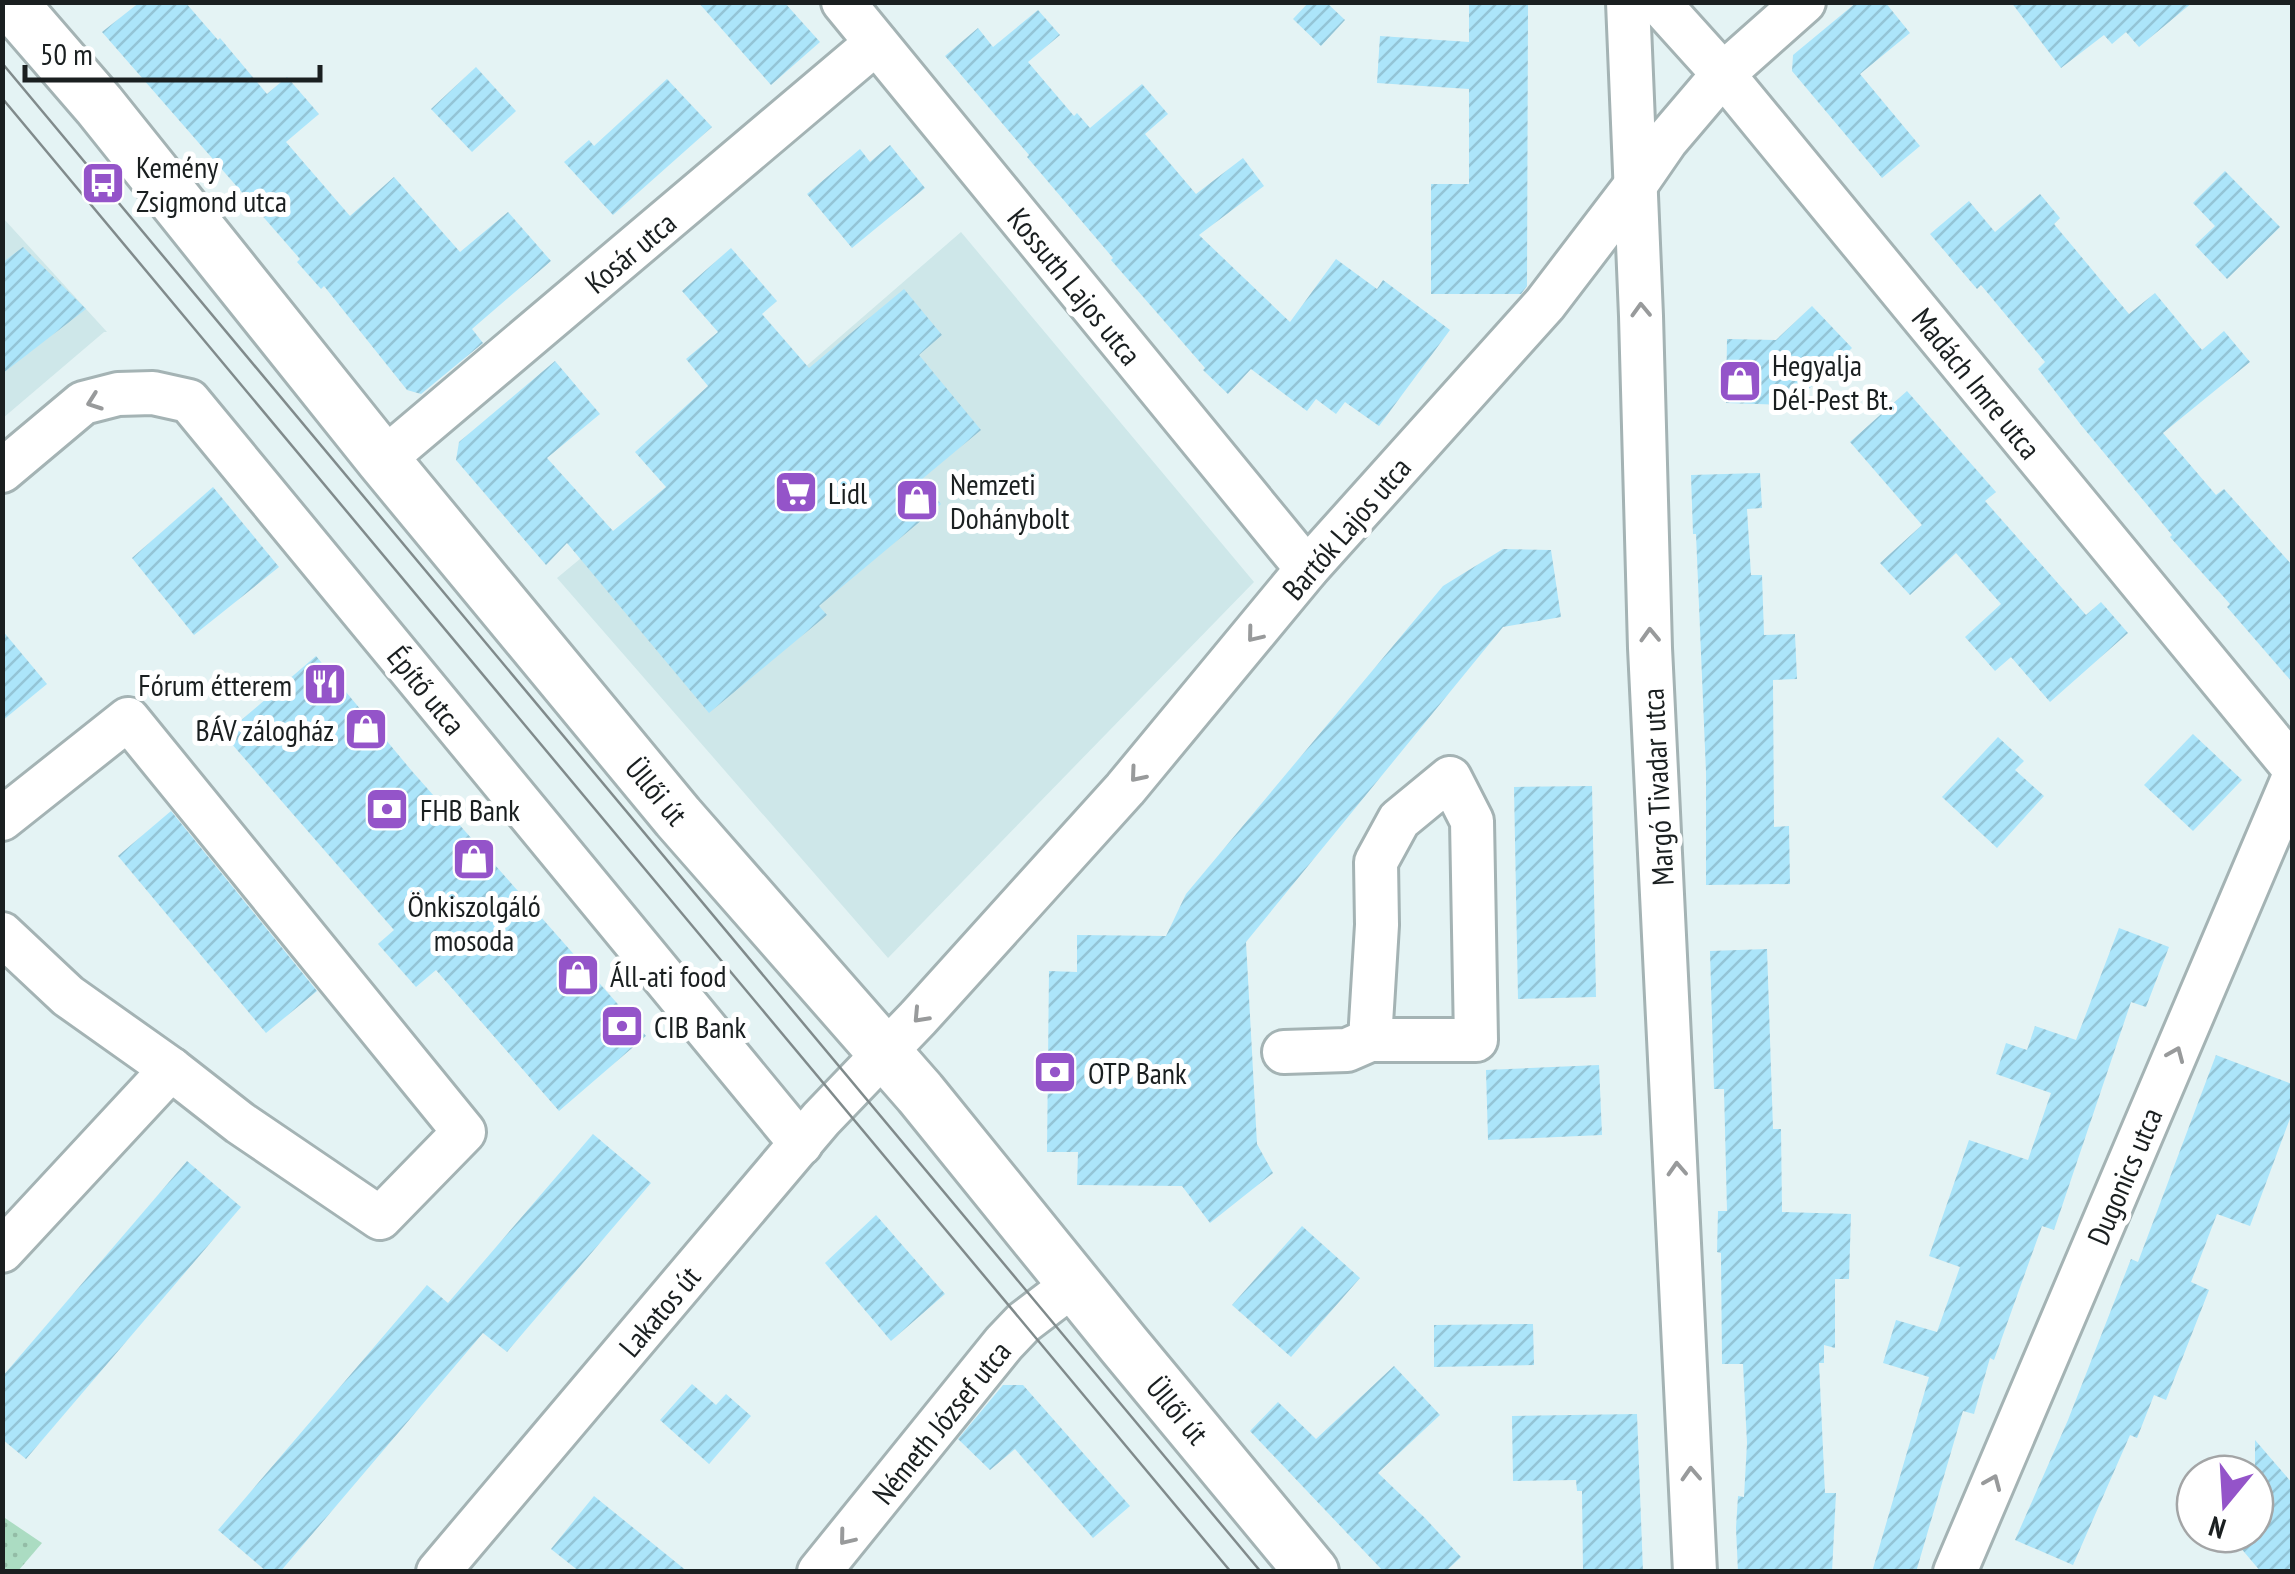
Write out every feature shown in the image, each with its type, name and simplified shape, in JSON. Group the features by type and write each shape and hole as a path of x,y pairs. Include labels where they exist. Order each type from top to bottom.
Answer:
{"main road":[{"name":"Üllői út","path":"21,8 383,460 678,817 920,1093 1312,1572"}],"street":[{"name":"Kossuth Lajos utca","path":"843,2 1308,569"},
{"name":"Margó Tivadar utca","path":"1628,2 1650,648 1695,1572"},
{"name":"Madách Imre utca","path":"1658,2 1723,74 2292,766"},
{"name":"Bartók Lajos utca","path":"884,1054 1125,789 1308,569 1546,304 1666,141 1723,74 1804,2"},
{"name":"Kosár utca","path":"383,460 876,43"},
{"name":"Építő utca","path":"2,471 83,403 118,394 153,393 188,401 801,1144"},
{"path":"2,819 128,720 464,1132 380,1218 240,1124 68,996 2,934"},
{"path":"1284,1052 1347,1050 1370,1040 1476,1040 1472,820 1450,778 1400,820 1376,862 1377,925 1370,1040"},
{"name":"Dugonics utca","path":"1955,1572 2292,782"},
{"name":"Lakatos út","path":"438,1572 821,1119 884,1054"},
{"path":"2,1251 171,1069"},
{"name":"Németh József utca","path":"819,1572 1004,1344 1024,1322 1074,1284"}],"shaded area":[{"path":"3,218 107,332 3,418"},
{"path":"961,232 1254,582 888,958 557,578"}],"green space":[{"path":"2,1516 42,1543 18,1571 3,1571"}],"building":[{"path":"140,2 185,2 267,94 287,77 319,114 286,142 350,216 394,177 460,252 508,212 551,261 472,329 483,343 421,394 407,390 324,286 321,289 297,262 300,259 102,32"},
{"path":"698,2 784,2 820,42 771,85"},
{"path":"1309,2 1326,2 1345,20 1321,46 1293,19"},
{"path":"1469,2 1528,2 1527,286 1521,294 1431,294 1431,184 1469,184 1469,89 1377,83 1380,36 1469,42"},
{"path":"1857,2 1885,2 1910,33 1860,74 1920,146 1882,178 1792,71 1793,55"},
{"path":"2011,2 2193,2 2139,47 2126,32 2112,44 2104,35 2061,68"},
{"path":"1038,10 1060,35 1028,62 1074,116 1077,113 1090,128 1142,84 1168,114 1145,134 1196,194 1243,158 1264,186 1199,235 1290,322 1336,259 1377,289 1383,280 1450,330 1379,426 1345,402 1336,414 1316,399 1307,411 1251,369 1228,394 1203,370 945,56 978,28 993,47"},
{"path":"476,67 516,111 472,152 431,109"},
{"path":"667,79 712,127 613,215 564,162 589,140 594,146"},
{"path":"890,145 925,188 852,248 807,194 860,149 870,162"},
{"path":"2225,171 2280,227 2227,279 2195,245 2215,226 2193,203"},
{"path":"2040,194 2060,218 2054,224 2129,314 2155,293 2202,350 2224,331 2250,362 2163,433 2216,495 2224,489 2292,565 2292,682 2081,425 2038,369 2045,362 1981,285 1977,289 1930,234 1969,201 1995,232"},
{"path":"23,247 86,309 2,374 2,263"},
{"name":"Lidl","path":"731,248 777,301 762,314 809,368 904,289 942,335 919,355 981,430 921,480 941,504 819,606 827,615 709,713 567,543 546,565 456,460 459,442 555,361 600,414 547,458 613,531 666,487 635,452 708,386 686,359 718,332 682,291"},
{"path":"1812,306 1852,348 1792,405 1726,403 1727,339 1776,340"},
{"path":"1907,391 1996,492 1985,501 2086,615 2101,602 2128,633 2050,702 2011,657 1995,671 1965,637 2001,604 1956,553 1910,595 1880,563 1922,525 1850,442"},
{"path":"1760,473 1762,508 1747,509 1751,575 1762,575 1764,635 1795,634 1797,679 1773,680 1774,827 1789,826 1790,884 1706,885 1706,772 1691,475"},
{"path":"213,487 279,567 194,635 132,558"},
{"path":"1503,549 1551,550 1561,617 1503,627 1246,942 1257,1144 1273,1173 1210,1223 1182,1186 1077,1185 1078,1152 1047,1152 1049,971 1077,972 1077,935 1166,936 1186,894 1443,586"},
{"path":"2,630 47,684 2,721"},
{"path":"316,656 411,770 646,1036 559,1111 436,970 416,987 378,944 394,930 224,735"},
{"path":"2193,734 2242,780 2193,831 2144,785"},
{"path":"1998,737 2024,761 2015,770 2044,796 1997,848 1942,797"},
{"path":"1592,786 1596,997 1518,999 1514,787"},
{"path":"171,811 317,991 266,1033 118,856"},
{"path":"2119,928 2169,947 2146,1007 2131,1002 2054,1230 2042,1226 1994,1360 1990,1358 1974,1414 1963,1411 1916,1572 1872,1572 1929,1377 1883,1363 1896,1320 1937,1332 1960,1267 1929,1256 1969,1140 2028,1160 2051,1093 1996,1074 2006,1043 2027,1050 2035,1026 2076,1040"},
{"path":"1767,949 1773,1129 1781,1129 1782,1212 1851,1214 1849,1279 1835,1279 1835,1348 1824,1345 1824,1363 1819,1363 1825,1493 1836,1493 1832,1572 1738,1572 1738,1496 1744,1497 1747,1443 1743,1364 1722,1364 1721,1253 1717,1252 1718,1211 1727,1211 1724,1089 1714,1089 1710,951"},
{"path":"2216,1055 2292,1084 2292,1113 2250,1226 2217,1214 2191,1282 2209,1290 2166,1400 2154,1395 2137,1438 2130,1435 2073,1565 2015,1540 2068,1420 2131,1259 2138,1262"},
{"path":"1599,1065 1602,1135 1488,1140 1486,1070"},
{"path":"593,1134 651,1183 507,1352 483,1333 280,1572 267,1572 218,1530 427,1285 448,1303"},
{"path":"187,1161 241,1207 26,1459 2,1439 2,1377"},
{"path":"876,1215 945,1294 891,1341 825,1263"},
{"path":"1302,1226 1360,1278 1291,1357 1232,1305"},
{"path":"1533,1324 1534,1365 1434,1367 1434,1325"},
{"path":"1394,1366 1440,1415 1378,1473 1461,1557 1445,1572 1384,1572 1250,1431 1278,1402 1316,1439"},
{"path":"692,1384 716,1405 726,1394 751,1416 709,1464 660,1420"},
{"path":"1003,1385 1023,1385 1130,1506 1093,1538 1015,1449 990,1470 958,1439"},
{"path":"1637,1414 1643,1572 1583,1572 1582,1491 1577,1491 1576,1480 1513,1481 1512,1416"},
{"path":"2255,1440 2267,1454 2255,1454"},
{"path":"2275,1463 2292,1483 2292,1572 2261,1572 2246,1554 2275,1554"},
{"path":"594,1496 688,1572 580,1572 551,1549"}],"tram line":[{"path":"2,63 1261,1572"},
{"path":"2,98 1231,1572"}],"place":[{"name":"Kemény Zsigmond utca","path":"103,183"},
{"name":"Hegyalja Dél-Pest Bt.","path":"1740,381"},
{"name":"Lidl","path":"796,492"},
{"name":"Nemzeti Dohánybolt","path":"917,500"},
{"name":"Fórum étterem","path":"325,684"},
{"name":"BÁV zálogház","path":"366,729"},
{"name":"FHB Bank","path":"387,809"},
{"name":"Önkiszolgáló mosoda","path":"474,859"},
{"name":"Áll-ati food","path":"578,975"},
{"name":"CIB Bank","path":"622,1026"},
{"name":"OTP Bank","path":"1055,1072"}]}
